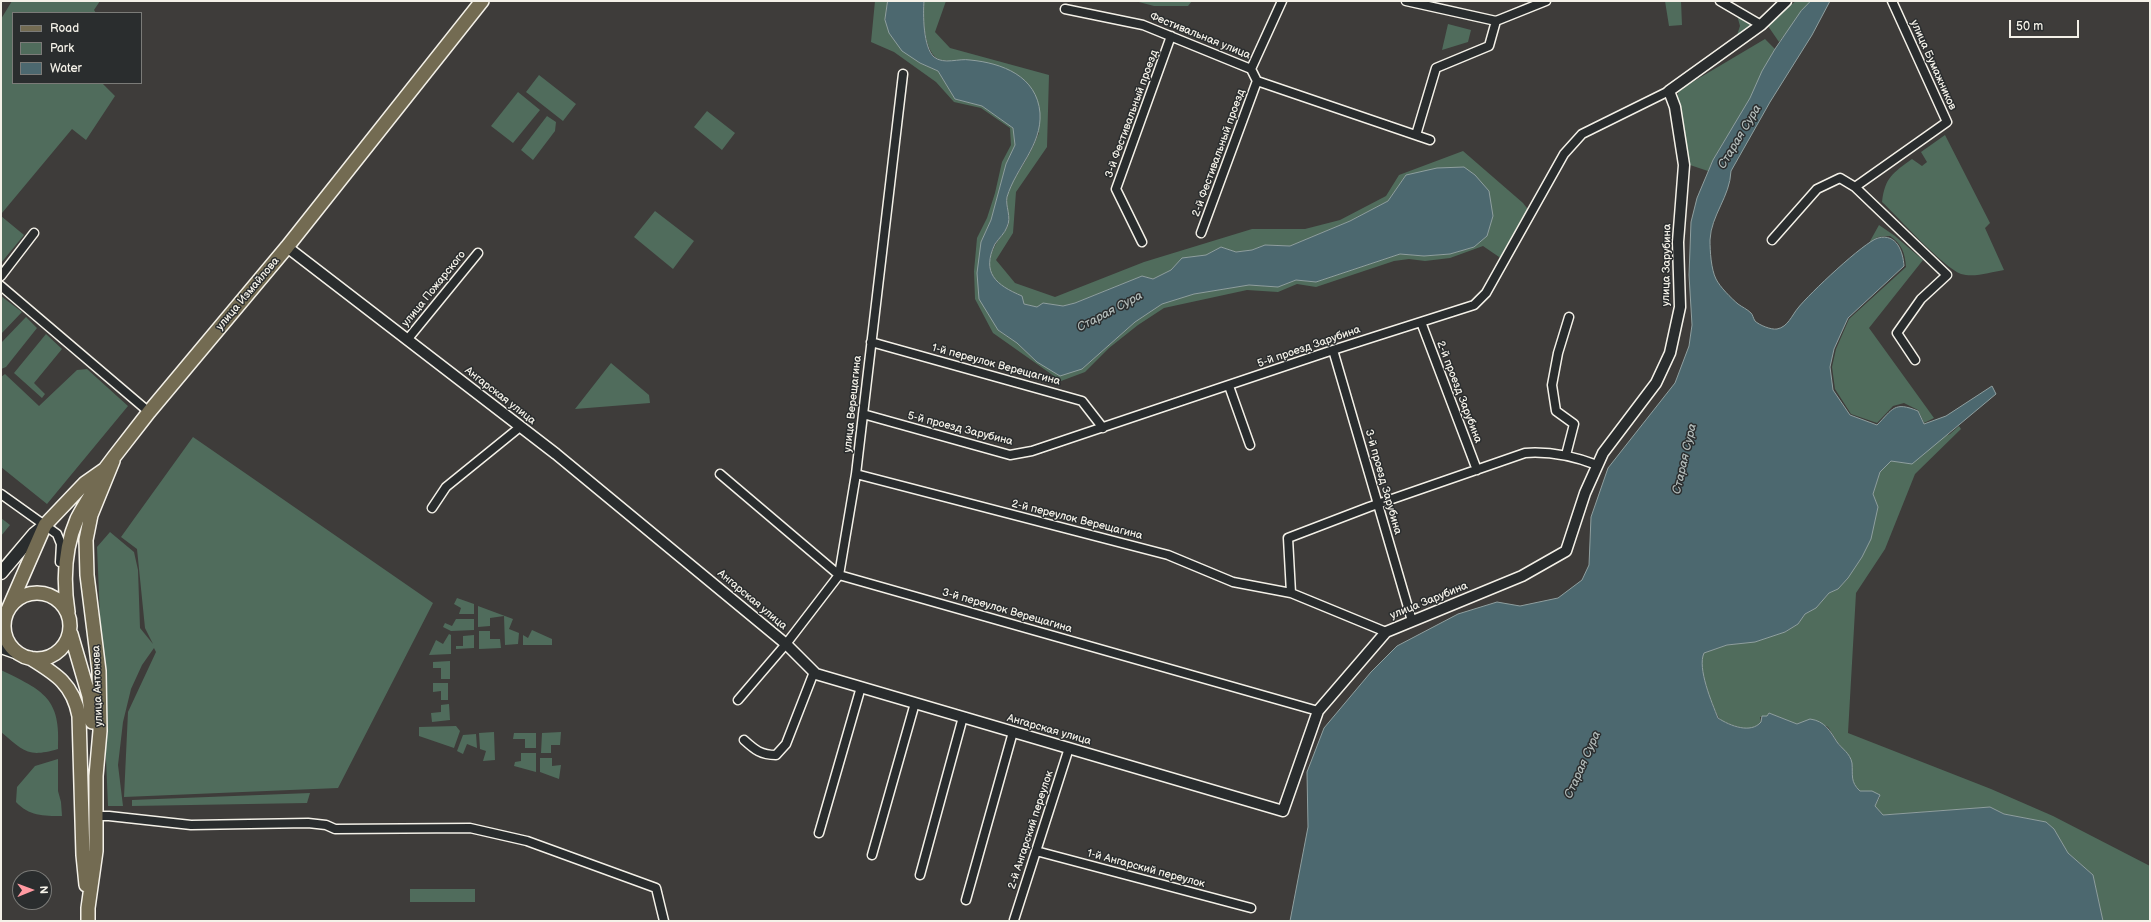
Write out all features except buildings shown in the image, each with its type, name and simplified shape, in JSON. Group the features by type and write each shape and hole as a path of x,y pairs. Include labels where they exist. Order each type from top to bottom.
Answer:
{"main road":[{"name":"улица Измайлова","path":"1,573 34,534 45,525 85,484 105,469 149,412 287,247 482,1"},
{"name":"улица Антонова","path":"88,915 96,851 96,776 100,731 99,671 87,575 86,540 91,515 104,487 114,457"},
{"path":"96,776 89,696 71,634 64,577 66,556 72,533 105,469"},
{"path":"45,525 10,605 4,634 9,645 64,682 72,692 76,703 79,716 83,854 88,915"},
{"path":"10,605 34,594 50,596 58,600 68,612"},
{"path":"1,647 24,655 45,658 53,655 67,643 71,634"},
{"path":"82,819 97,816"}],"street":[{"path":"1251,69 1282,1"},
{"path":"1406,1 1496,21 1546,1"},
{"path":"1720,1 1761,25"},
{"path":"1669,91 1761,25 1786,1"},
{"name":"улица Бумажников","path":"1855,187 1947,122 1892,1"},
{"name":"Фестивальная улица","path":"1065,9 1143,25 1251,69 1257,81"},
{"path":"1416,135 1436,68 1489,46 1496,21"},
{"name":"3-й Фестивальный проезд","path":"1142,242 1116,189 1172,36"},
{"name":"улица Верещагина","path":"738,700 786,644 839,575 856,474 903,74"},
{"path":"1257,81 1430,140"},
{"name":"2-й Фестивальный проезд","path":"1201,233 1257,81"},
{"name":"5-й проезд Зарубина","path":"863,414 1010,455 1032,451 1333,350 1474,305 1486,293 1564,154 1582,134 1669,91"},
{"name":"улица Зарубина","path":"1283,811 1318,712 1386,632 1522,576 1566,551 1585,493 1603,453 1656,383 1670,353 1680,307 1678,242 1684,165 1675,107 1669,91"},
{"path":"1772,240 1816,189 1840,178 1855,187 1946,275 1921,299 1897,333 1915,360"},
{"path":"1,276 34,233"},
{"name":"Ангарская улица","path":"287,247 556,454 786,644 814,672 1283,811"},
{"name":"улица Пожарского","path":"407,340 478,253"},
{"path":"1,286 149,412"},
{"path":"1566,455 1574,424 1556,411 1552,385 1558,353 1569,318"},
{"name":"2-й проезд Зарубина","path":"1421,322 1477,470"},
{"name":"1-й переулок Верещагина","path":"871,342 1082,401 1103,428"},
{"name":"3-й проезд Зарубина","path":"1333,350 1412,621"},
{"path":"1229,386 1250,445"},
{"path":"432,508 446,487 520,427"},
{"path":"1291,593 1288,538 1378,504 1525,453 1544,451 1566,455 1597,465"},
{"name":"3-й переулок Верещагина","path":"720,474 839,575 1318,712"},
{"name":"2-й переулок Верещагина","path":"856,474 1168,555 1233,582 1291,593 1386,632"},
{"path":"1,494 57,534 59,538 61,570 64,577"},
{"path":"744,740 756,752 764,755 776,755 786,744 814,672"},
{"path":"819,833 861,687"},
{"path":"872,855 915,703"},
{"path":"920,875 963,717"},
{"path":"966,900 1013,732"},
{"name":"2-й Ангарский переулок","path":"1014,920 1069,748"},
{"path":"97,816 191,825 308,823 326,825 335,829 470,828 527,841 656,888 664,921"},
{"name":"1-й Ангарский переулок","path":"1036,851 1251,908"}],"green space":[{"path":"12,1 100,1 94,10 95,12 12,12 12,84 103,84 115,96 86,140 72,129 2,213 1,19"},
{"path":"875,1 888,1 885,20 920,63 938,71 955,99 982,106 1013,128 1015,145 1006,164 991,220 981,242 998,330 1017,343 1037,362 1082,369 1135,322 1162,304 1194,294 1249,285 1278,287 1296,280 1316,282 1400,254 1424,256 1450,254 1474,247 1406,175 1388,201 1350,221 1290,246 1265,245 1252,250 1236,252 1221,247 1206,255 1183,258 1171,270 1153,279 1142,276 1075,303 1063,306 1043,303 1037,307 1024,304 1022,296 1005,287 993,277 990,270 990,263 991,254 1008,226 1009,219 1007,199 1010,188 1039,133 969,60 944,61 935,57 927,43 925,34 924,1 946,1 935,32 950,48 1049,75 1047,147 1016,192 1013,233 996,260 1015,283 1055,297 1144,262 1252,229 1305,229 1340,220 1386,196 1399,175 1463,151 1523,203 1530,212 1502,259 1483,246 1450,258 1425,261 1409,259 1394,261 1316,287 1297,284 1278,292 1247,290 1164,308 1138,325 1109,348 1085,372 1061,381 993,333 975,299 974,271 977,238 987,218 995,193 1002,162 1011,145 1010,128 981,108 954,102 936,82 894,52 871,42"},
{"path":"1135,1 1192,1 1188,6 1154,6"},
{"path":"1665,1 1681,1 1682,25 1669,26"},
{"path":"1796,1 1811,1 1779,42 1768,26 1779,14"},
{"path":"1737,15 1756,25 1735,41 1740,26"},
{"path":"1448,24 1471,30 1468,42 1442,50"},
{"path":"1765,39 1775,49 1750,99 1717,153 1708,171 1690,165 1678,117 1677,98 1679,90"},
{"path":"539,75 576,104 563,121 526,92"},
{"path":"518,92 540,110 513,143 491,126"},
{"path":"707,111 735,133 722,150 694,127"},
{"path":"547,116 556,122 555,131 533,160 521,150"},
{"path":"1945,135 1990,223 1985,228 2004,270 1977,275 1966,275 1953,270 1882,202 1885,187 1891,176 1912,159 1922,166 1927,162 1921,152"},
{"path":"655,211 694,241 673,269 634,237"},
{"path":"1,216 24,235 1,263"},
{"path":"1879,225 1895,236 1923,260 1869,328 1934,418 1924,423 1918,410 1904,403 1893,406 1877,423 1851,414 1835,389 1832,367 1836,349 1849,319 1906,267 1902,249 1890,236 1878,237 1869,243"},
{"path":"1,296 22,312 1,334"},
{"path":"26,317 37,328 6,367 1,369 1,343"},
{"path":"46,334 62,349 34,383 45,394 42,398 14,373"},
{"path":"611,363 649,395 650,403 575,409"},
{"path":"87,369 128,406 47,504 1,467 1,377 5,374 39,406 77,370"},
{"path":"1959,426 1961,429 1915,474 1885,549 1856,593 1848,733 1991,789 2053,816 2150,866 2150,921 2103,921 2093,875 2068,853 2054,829 2046,822 2004,814 1990,807 1883,815 1875,806 1880,797 1860,791 1855,786 1852,779 1848,755 1828,727 1814,720 1797,724 1769,713 1767,716 1760,717 1761,722 1757,726 1753,728 1743,728 1722,721 1711,701 1703,672 1702,657 1704,653 1727,645 1743,643 1785,632 1798,624 1805,614 1816,608 1829,593 1838,589 1848,578 1862,557 1878,507 1873,494 1880,472 1891,461 1950,434"},
{"path":"193,437 433,603 338,788 124,797 128,712 156,652 154,648 142,665 131,689 123,722 118,765 123,806 108,806 97,547 110,532 134,552 138,570 140,628 153,644 145,628 137,549 121,537"},
{"path":"1,518 10,525 1,536"},
{"path":"457,598 474,604 474,614 459,614 461,608 454,604"},
{"path":"478,606 513,619 509,629 519,633 518,644 505,645 504,616 490,618 490,626 478,627"},
{"path":"456,619 474,619 474,630 451,631 443,627 445,623 452,626"},
{"path":"532,630 552,639 552,645 523,645 523,635 528,638"},
{"path":"479,631 490,631 490,639 500,639 501,648 479,649"},
{"path":"449,634 451,635 451,654 429,655 436,640 443,644"},
{"path":"474,635 474,648 456,649 456,646 463,646 463,636"},
{"path":"450,661 450,679 441,679 441,668 433,668 433,662"},
{"path":"1,670 28,684 47,698 53,707 56,718 58,749 48,752 32,753 15,744 1,732"},
{"path":"433,683 448,683 448,700 441,700 441,691 433,692"},
{"path":"449,704 450,720 432,722 431,713 441,712 441,705"},
{"path":"456,726 460,731 454,748 419,736 419,727"},
{"path":"494,732 495,760 483,761 486,751 480,749 479,733"},
{"path":"561,732 560,745 551,745 551,753 541,753 542,733"},
{"path":"514,733 536,733 536,748 525,748 525,739 513,739"},
{"path":"476,734 477,748 467,744 463,754 457,751 463,735"},
{"path":"521,753 536,753 536,772 514,766 515,762 521,761"},
{"path":"540,758 552,758 552,766 561,765 559,779 540,772"},
{"path":"58,759 58,791 61,802 62,816 49,816 31,813 21,807 16,802 17,787 35,766"},
{"path":"310,793 307,803 132,806 132,800"},
{"path":"410,889 475,889 475,902 410,902"}],"water":[{"name":"Старая Сура","path":"888,1 924,1 926,38 930,52 934,57 942,61 966,60 994,64 1005,68 1025,81 1037,100 1040,113 1040,125 1037,136 1028,156 1011,186 1007,197 1009,215 1008,223 1005,231 995,244 991,254 990,263 991,270 998,282 1022,296 1024,304 1037,307 1043,303 1063,306 1075,303 1142,276 1153,279 1171,270 1182,258 1206,255 1221,247 1236,252 1252,250 1265,245 1290,246 1350,221 1388,201 1406,175 1437,168 1464,167 1475,175 1489,191 1493,216 1487,236 1474,247 1450,254 1424,256 1400,254 1316,282 1296,280 1278,287 1249,285 1194,294 1162,304 1135,322 1082,369 1060,376 1037,362 1017,343 998,330 979,299 977,273 981,242 991,220 1006,164 1015,145 1013,128 982,106 955,99 938,71 920,63 902,51 889,33 885,20"},
{"name":"Старая Сура","path":"1811,1 1830,1 1812,35 1770,102 1731,171 1727,189 1711,231 1711,255 1716,279 1732,299 1751,313 1757,323 1768,328 1777,329 1784,326 1813,292 1861,249 1878,238 1890,238 1898,245 1904,266 1848,318 1834,349 1830,367 1833,390 1850,415 1877,425 1894,408 1904,407 1918,411 1924,424 1946,416 1992,386 1996,394 1912,464 1891,461 1880,472 1873,494 1878,507 1871,539 1862,557 1848,578 1838,589 1829,593 1816,608 1805,614 1798,624 1785,632 1755,642 1727,645 1704,653 1702,667 1706,686 1718,718 1728,724 1740,728 1752,728 1757,726 1761,722 1762,716 1767,716 1769,713 1797,724 1810,719 1823,724 1850,756 1853,781 1857,788 1860,791 1872,791 1880,795 1875,806 1883,815 1990,807 2004,814 2046,822 2054,829 2068,853 2093,875 2103,921 1290,921 1308,827 1307,772 1324,728 1371,672 1397,646 1458,614 1497,602 1520,606 1558,598 1582,580 1589,565 1591,517 1608,468 1675,383 1689,346 1692,325 1689,275 1691,222 1697,198 1713,160 1750,98 1762,71 1801,11"}]}
